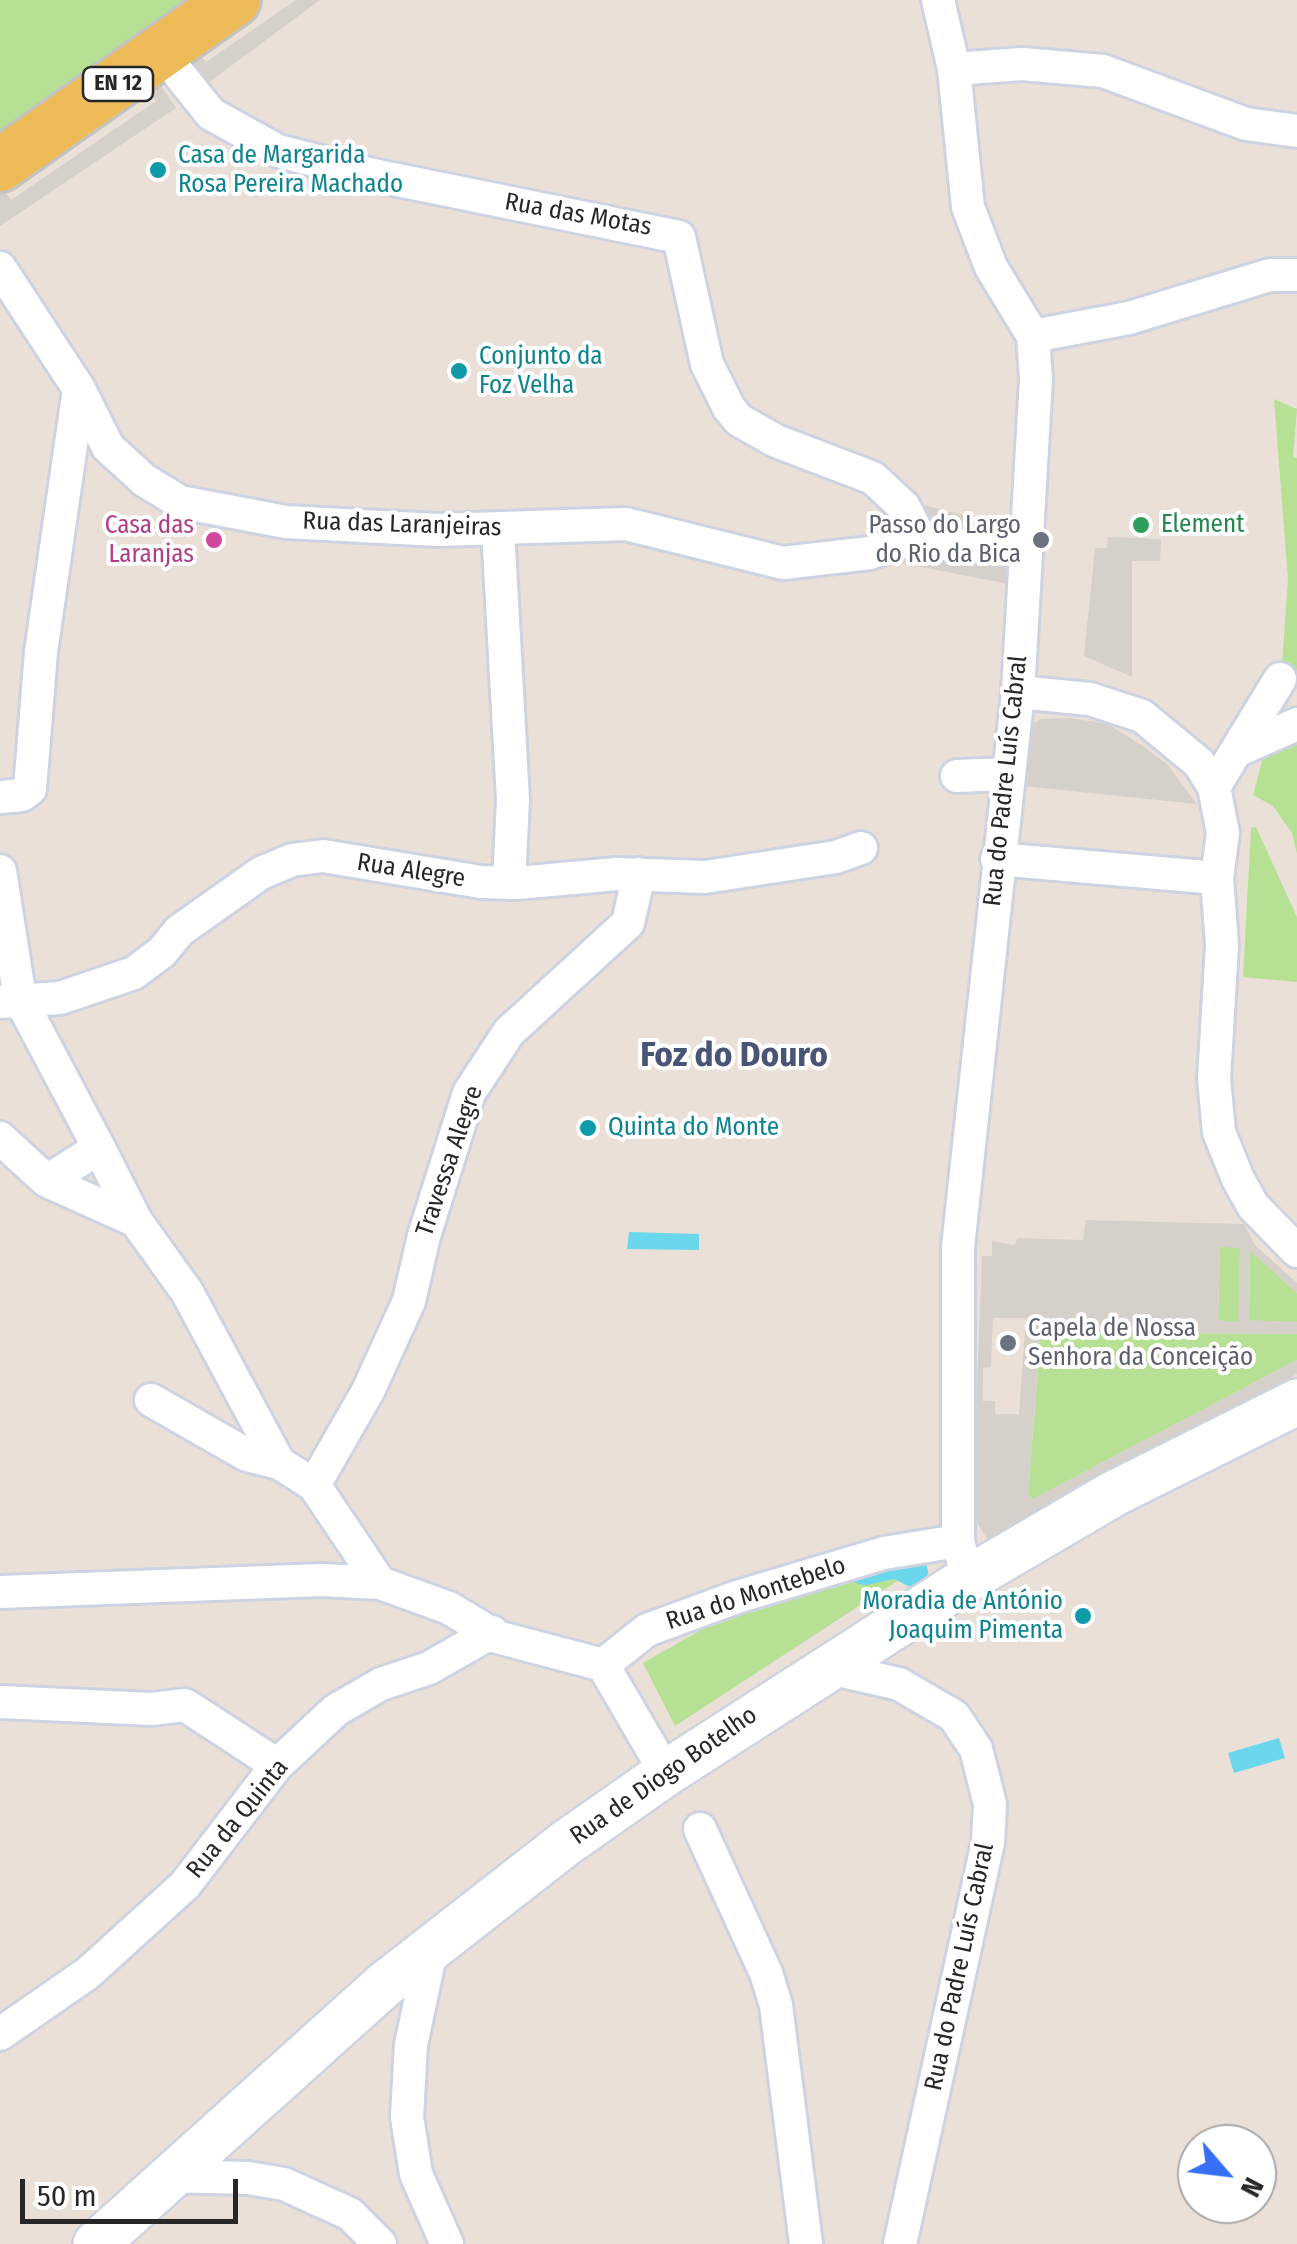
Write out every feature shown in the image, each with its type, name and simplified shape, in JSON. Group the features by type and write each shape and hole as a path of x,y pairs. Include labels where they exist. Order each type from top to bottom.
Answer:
{"main road":[{"name":"EN 12","path":"0,165 163,54 234,0"},
{"name":"Rua de Diogo Botelho","path":"96,2244 168,2176 432,1946 666,1773 825,1666 963,1560 1285,1416"}],"street":[{"name":"Rua do Padre Luís Cabral","path":"935,2 954,68 968,206 991,267 1033,336 1036,380 1018,692 958,1248 963,1560"},
{"name":"Rua das Motas","path":"163,54 211,114 278,152 373,176 679,237 703,350 739,420 776,441 873,478 904,507 919,536"},
{"path":"954,68 1022,64 1103,72 1246,124 1297,131"},
{"name":"Rua das Laranjeiras","path":"0,268 80,389 108,447 144,480 180,502 286,522 498,530 586,522 626,524 766,562 797,564 870,552 919,536"},
{"path":"1033,336 1129,318 1270,275 1297,275"},
{"path":"0,796 22,795 30,790 41,652 80,389"},
{"path":"498,530 513,800 509,883"},
{"path":"919,536 943,544 1026,550"},
{"path":"1214,788 1242,749 1280,680"},
{"path":"1018,692 1090,699 1142,716 1182,746 1214,788 1223,832 1217,878 1222,945 1214,1079 1220,1132 1253,1206 1297,1250"},
{"path":"1242,749 1297,724"},
{"path":"958,776 1008,774"},
{"name":"Rua Alegre","path":"10,1001 84,992 134,973 162,952 179,931 261,873 292,860 323,856 509,883 639,874 705,877 836,857 862,848"},
{"path":"997,859 1217,878"},
{"path":"0,871 10,1001 99,1148 136,1221 187,1292 279,1463"},
{"name":"Travessa Alegre","path":"314,1485 368,1390 409,1301 424,1236 469,1092 509,1032 628,923 639,874"},
{"path":"0,1138 47,1181 136,1221"},
{"path":"47,1181 99,1148"},
{"path":"151,1400 247,1455 279,1463 314,1485 380,1583"},
{"name":"Rua do Montebelo","path":"603,1665 647,1630 737,1597 884,1554 963,1560"},
{"path":"0,1592 322,1580 380,1583 449,1608 492,1632 548,1654 603,1665 666,1773"},
{"name":"Rua da Quinta","path":"0,2034 88,1972 185,1885 277,1766 336,1710 381,1684 430,1668 492,1632"},
{"name":"Rua do Padre Luís Cabral","path":"825,1666 899,1684 954,1716 976,1750 990,1804 984,1860 900,2244"},
{"path":"0,1702 152,1708 185,1705 277,1766"},
{"path":"700,1829 766,1974 776,2006 806,2244"},
{"path":"432,1946 411,2045 407,2118 416,2174 447,2244"},
{"path":"168,2176 248,2178 284,2184 319,2196 350,2214 380,2244"}],"green space":[{"path":"0,0 196,0 0,136"},
{"path":"1274,399 1297,409 1293,457 1297,458 1297,688 1291,687 1282,664 1288,579"},
{"path":"1297,739 1297,854 1292,833 1273,806 1253,795 1264,754"},
{"path":"1256,827 1297,917 1297,982 1243,977 1251,828"},
{"path":"1220,1247 1240,1247 1239,1322 1218,1321"},
{"path":"1250,1250 1297,1293 1297,1322 1249,1321"},
{"path":"1041,1332 1297,1334 1297,1360 1033,1499 1028,1495"},
{"path":"937,1555 675,1726 643,1663 717,1621"}],"shaded area":[{"path":"296,0 320,0 204,86 182,54 193,45 206,62"},
{"path":"154,76 176,108 0,226 0,185 11,200 156,101 145,80"},
{"path":"905,500 1032,533 1029,588 896,562 864,573 866,546"},
{"path":"1108,537 1161,539 1160,561 1132,561 1132,677 1084,656 1095,548 1107,548"},
{"path":"1070,718 1108,724 1141,745 1167,764 1197,804 1022,786 1029,726 1041,719"},
{"path":"1086,1220 1244,1224 1255,1245 1297,1283 1297,1293 1250,1251 1249,1320 1297,1322 1297,1334 1041,1332 1028,1495 1033,1499 1297,1360 1297,1374 1083,1486 990,1543 972,1515 982,1256 992,1256 992,1241 1015,1245 1017,1238 1083,1240","holes":["1220,1247 1240,1248 1238,1322 1218,1320","993,1318 1026,1318 1019,1414 995,1414 995,1401 983,1401 983,1368 991,1367"]}],"water":[{"path":"629,1232 699,1234 699,1250 627,1249"},
{"path":"1279,1738 1285,1758 1234,1773 1228,1753"}],"waterway":[{"path":"864,1570 897,1563 913,1572"}],"place":[{"name":"Casa de Margarida Rosa Pereira Machado","path":"158,170"},
{"name":"Conjunto da Foz Velha","path":"459,371"},
{"name":"Element","path":"1141,525"},
{"name":"Casa das Laranjas","path":"214,540"},
{"name":"Passo do Largo do Rio da Bica","path":"1041,540"},
{"name":"Quinta do Monte","path":"588,1128"},
{"name":"Capela de Nossa Senhora da Conceição","path":"1008,1343"},
{"name":"Moradia de António Joaquim Pimenta","path":"1083,1616"}],"district":[{"name":"Foz do Douro","path":"734,1056"}]}
